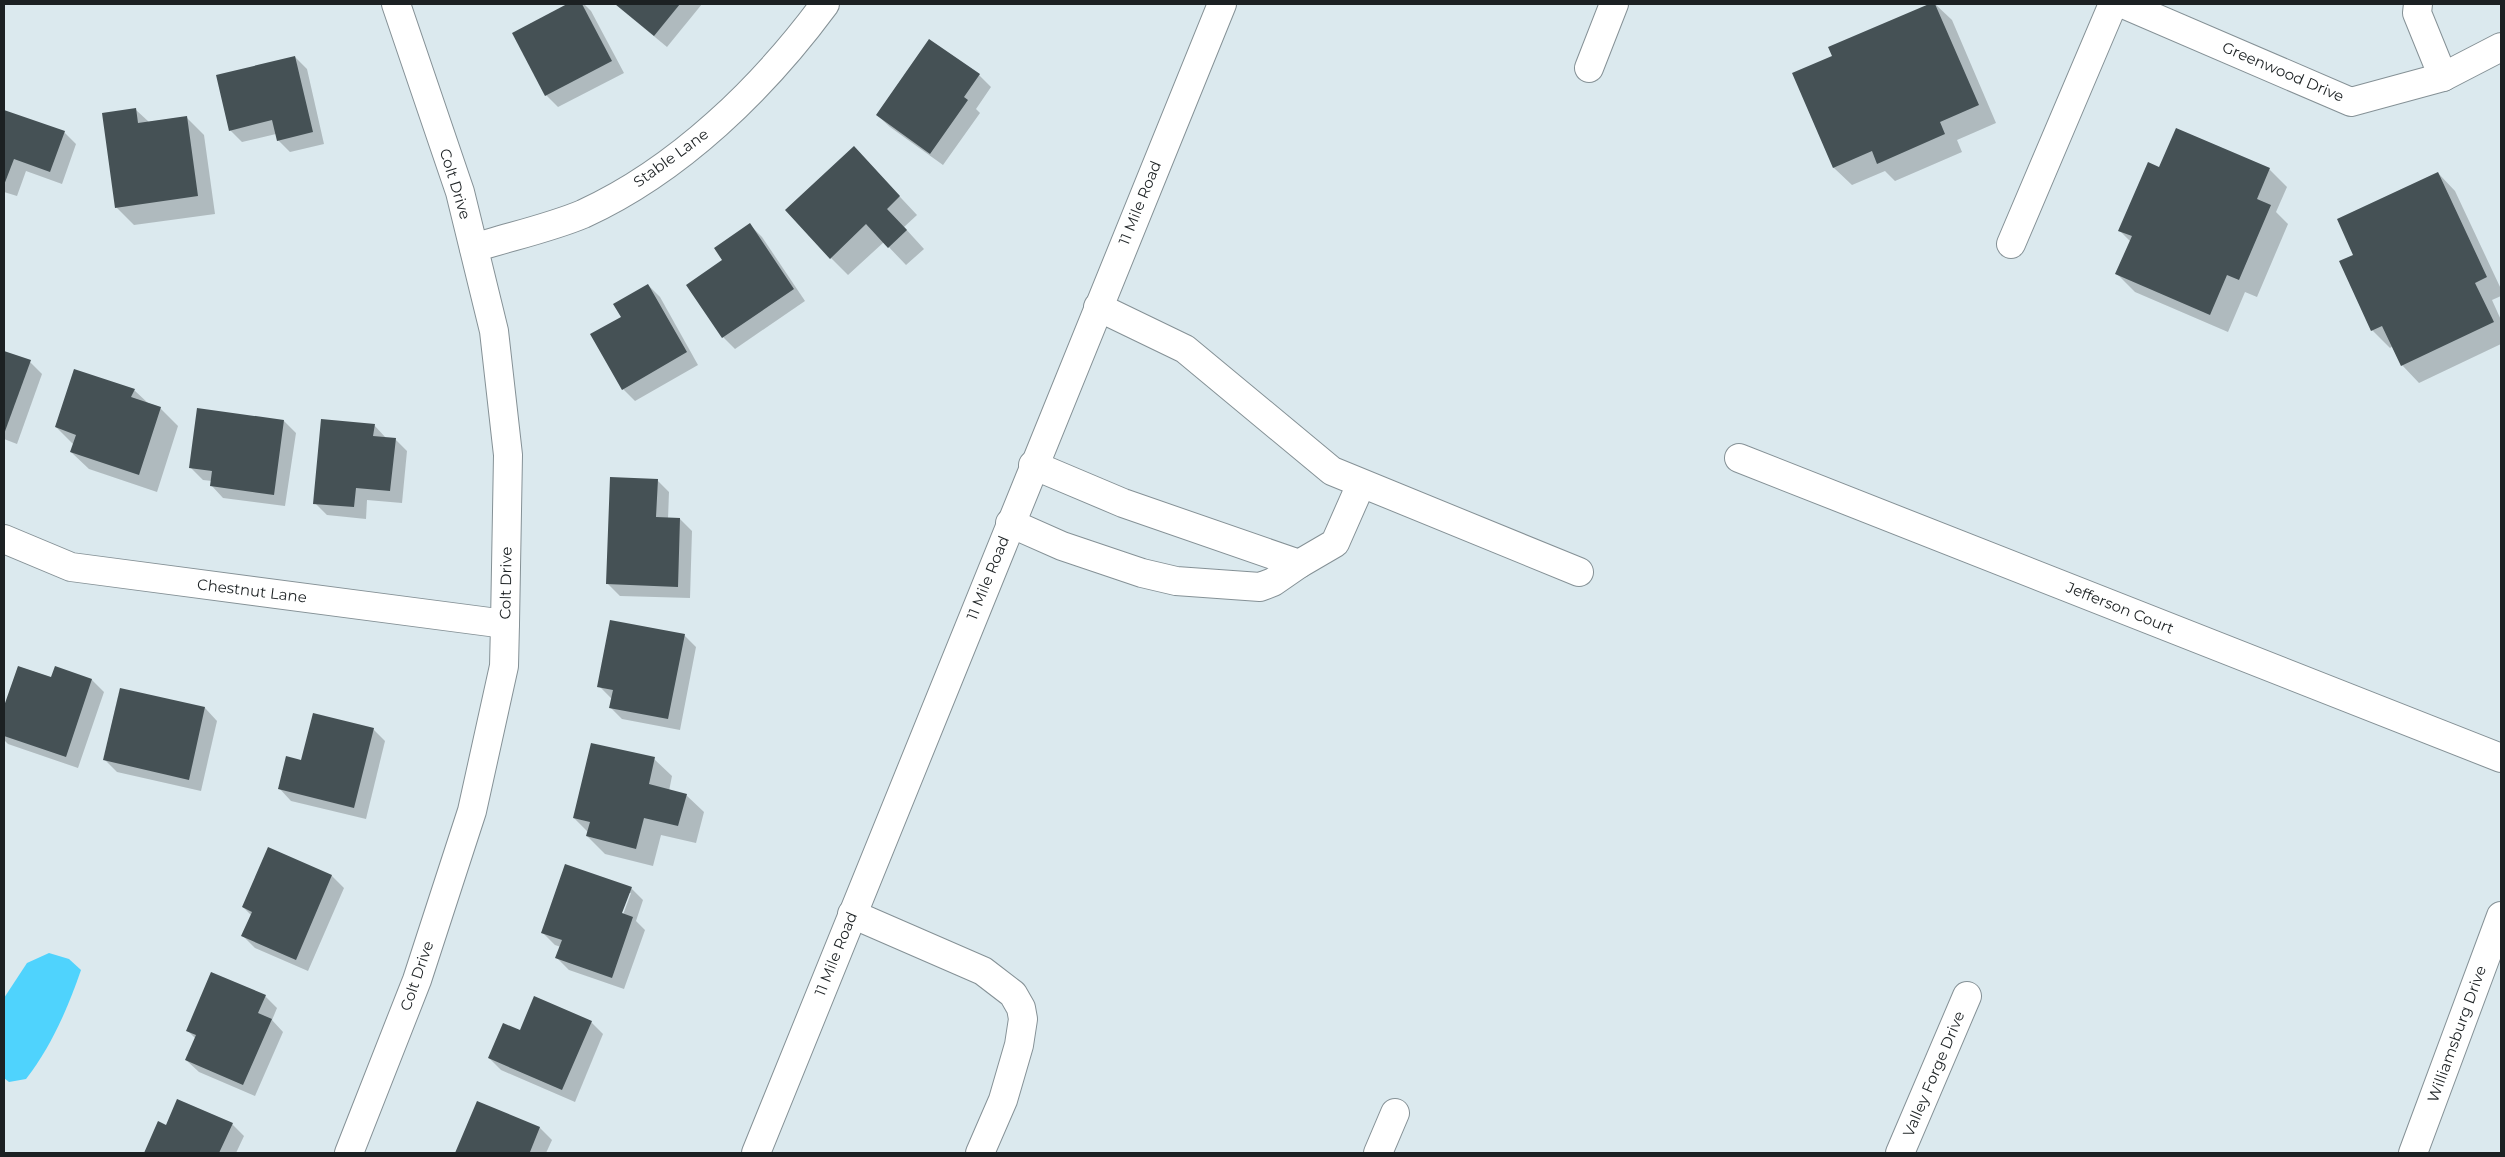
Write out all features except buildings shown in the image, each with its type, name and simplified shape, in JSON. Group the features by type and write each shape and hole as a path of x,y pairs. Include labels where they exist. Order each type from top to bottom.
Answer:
{"street":[{"name":"Colt Drive","path":"349,1153 417,980 472,811 504,666 506,624 508,455 494,331 460,192 396,4"},
{"name":"Stable Lane","path":"474,248 582,214 639,183 719,124 800,38 825,4"},
{"name":"11 Mile Road","path":"756,1153 1033,465 1222,4"},
{"path":"1589,68 1614,4"},
{"path":"2011,244 2113,4"},
{"name":"Greenwood Drive","path":"2123,4 2352,102 2443,77 2501,47"},
{"path":"2418,4 2417,12 2443,77"},
{"path":"1098,307 1185,349 1332,471 1579,572"},
{"name":"Jefferson Court","path":"1739,458 2501,758"},
{"path":"1033,465 1123,503 1299,564"},
{"path":"1010,523 1062,546 1142,573 1176,581 1260,587 1274,582 1299,564 1335,543 1361,484"},
{"name":"Chestnut Lane","path":"4,539 71,567 506,624"},
{"path":"852,914 983,971 1013,994 1021,1008 1023,1020 1019,1045 1003,1100 980,1153"},
{"name":"Williamsburg Drive","path":"2413,1153 2501,916"},
{"name":"Valley Forge Drive","path":"1900,1153 1967,996"},
{"path":"1378,1153 1395,1113"}],"water":[{"path":"49,953 69,959 81,970 64,1013 35,1067 26,1079 9,1082 4,1078 4,998 27,963"}]}
